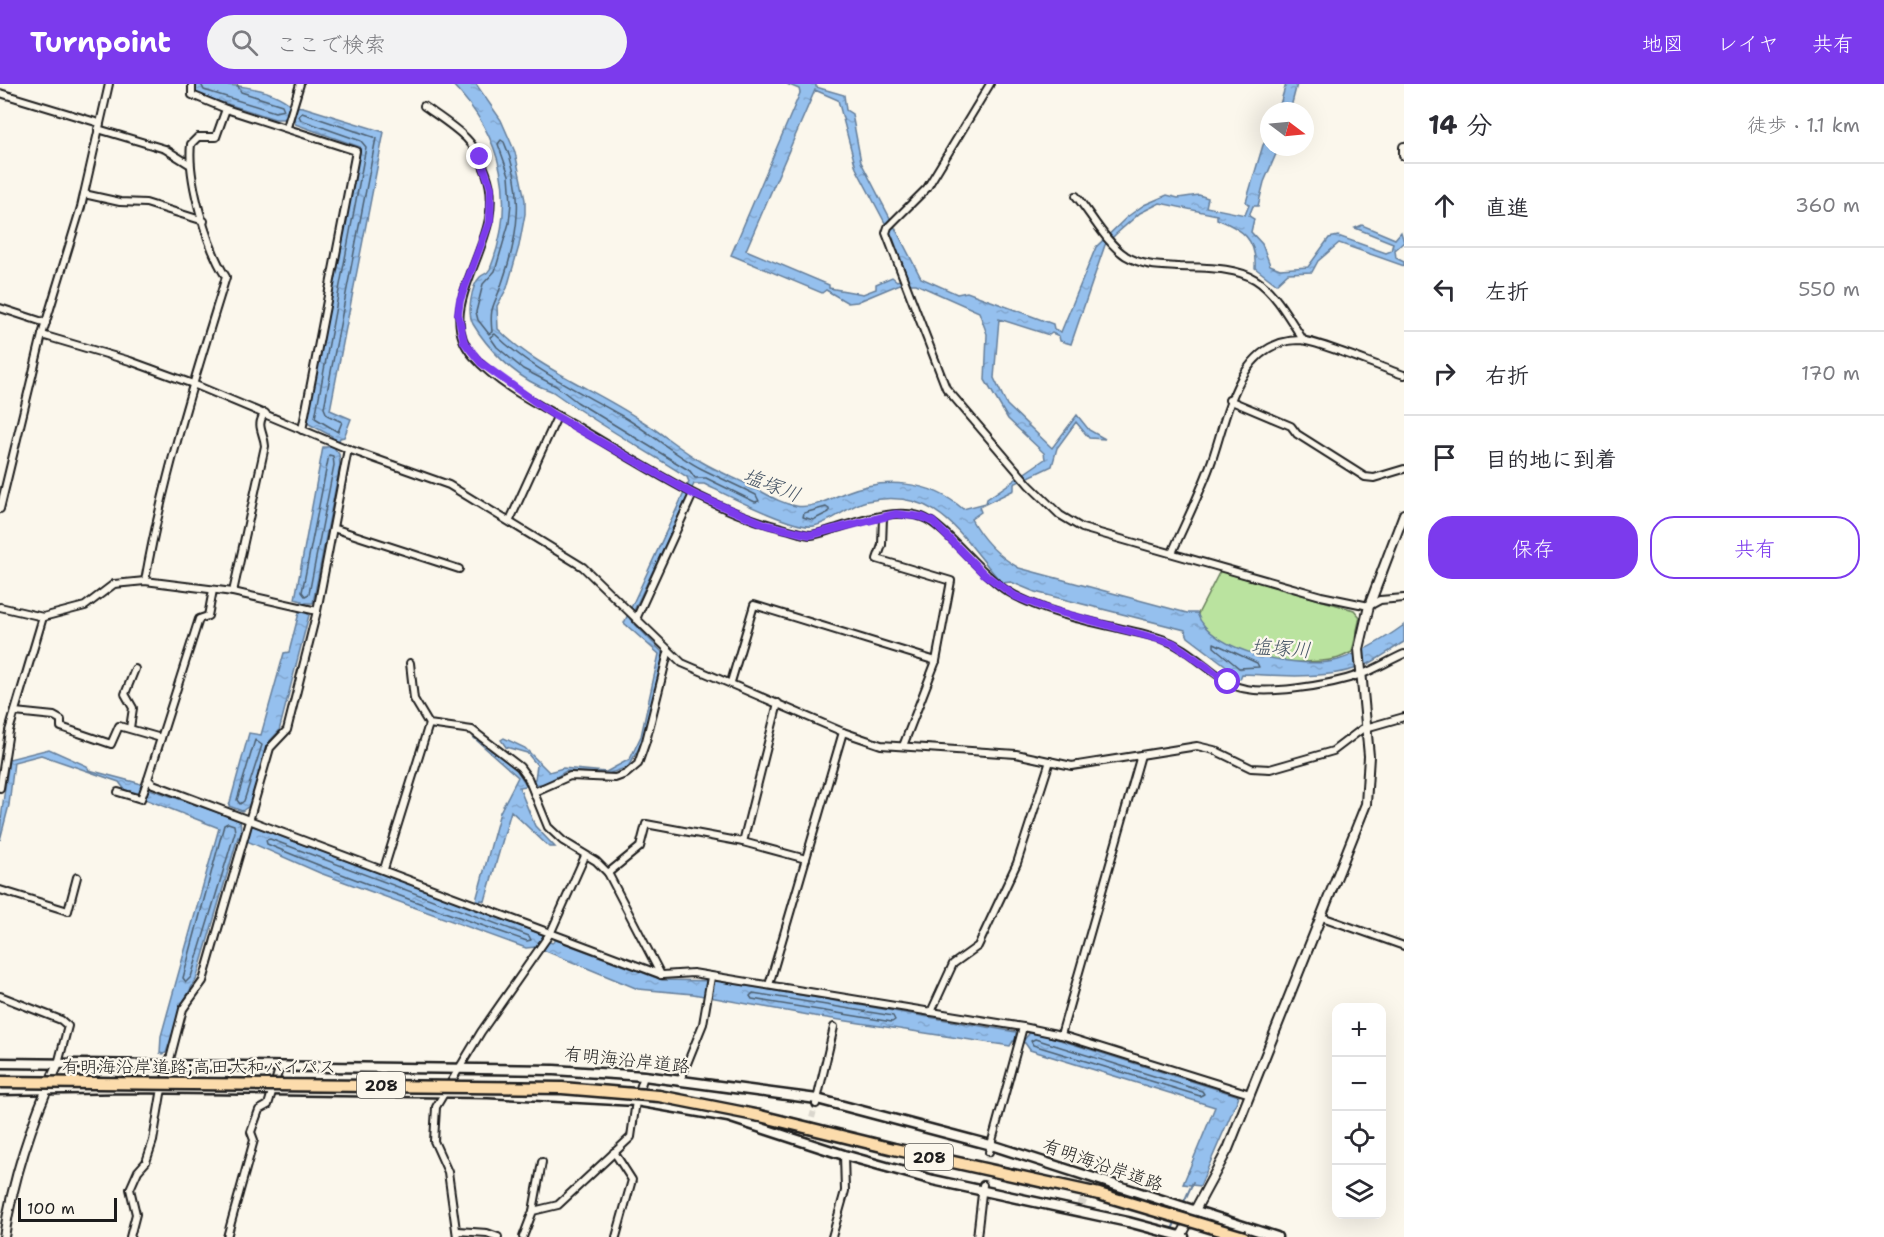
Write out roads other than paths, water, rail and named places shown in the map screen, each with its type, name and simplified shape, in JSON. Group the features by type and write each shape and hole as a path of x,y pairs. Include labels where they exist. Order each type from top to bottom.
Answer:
{"highway":[{"name":"有明海沿岸道路;高田大和バイパス","path":"0,1082 562,1088 659,1096 760,1116 894,1149 1099,1194 1247,1233"}],"main road":[{"name":"有明海沿岸道路","path":"0,1063 457,1068 554,1070 644,1076 816,1102 990,1149 1093,1180 1230,1224 1247,1233"},
{"path":"0,1090 131,1088 272,1092 551,1094 636,1101 728,1117 806,1138 844,1155 1128,1222 1182,1237"},
{"path":"1247,1233 1277,1237"}],"street":[{"path":"0,509 42,335 84,194 109,84"},
{"path":"192,84 192,95 226,109 288,124 356,151 302,429"},
{"path":"288,124 300,84"},
{"path":"990,84 927,188 888,227 886,233 946,388 1029,484 1060,515 1082,528 1321,596 1370,606 1380,600 1404,598"},
{"path":"0,93 165,149 189,164"},
{"path":"424,106 467,139 480,157 491,188 487,233 460,300 458,314 464,342 472,355 506,384 558,417 693,494 767,525 810,535 883,517 909,515 933,522 984,574 1015,596 1048,609 1173,643 1239,688 1260,691 1295,688 1360,672 1404,654"},
{"path":"145,581 154,532 193,384 226,277 214,257 189,164 191,144 198,137 216,137 226,109"},
{"path":"1404,147 1404,155"},
{"path":"84,194 120,202 152,204 204,221"},
{"path":"1076,196 1107,236 1129,257 1152,266 1227,269 1260,281 1276,296 1303,340"},
{"path":"0,308 46,323"},
{"path":"42,335 130,361 193,384 345,448 449,485 510,520 583,567 668,653 681,663 843,732 881,745 1016,754 1072,766 1197,746 1214,750 1251,768 1270,769 1341,747 1356,732 1404,717"},
{"path":"1172,553 1211,461 1229,400 1245,373 1261,354 1278,344 1303,340 1404,375"},
{"path":"1229,400 1291,426 1297,434 1365,477 1374,478 1404,469"},
{"path":"233,592 265,446 259,426 265,413"},
{"path":"510,520 558,417"},
{"path":"129,1237 136,1214 130,1189 150,1153 168,1066 183,1009 203,981 270,748 287,730 333,528 345,448"},
{"path":"636,619 693,494"},
{"path":"1182,1237 1228,1149 1366,804 1369,772 1359,649 1370,606 1404,514"},
{"path":"883,517 882,545 877,559 951,581 936,661 903,746"},
{"path":"333,528 459,569"},
{"path":"0,607 42,620 85,606 114,584 145,581 233,592 314,610"},
{"path":"118,792 141,800 199,619 208,616 213,590"},
{"path":"730,682 754,605 936,661"},
{"path":"0,788 9,731 42,620"},
{"path":"534,792 570,776 615,778 626,774 638,764 668,653"},
{"path":"384,869 429,724 414,699 410,663"},
{"path":"130,728 133,708 126,694 135,669"},
{"path":"743,842 778,703"},
{"path":"15,712 54,716 61,720 61,727 111,744 119,726 161,738"},
{"path":"429,724 472,730 520,767 534,792 548,827 585,856 596,861 608,873 662,975"},
{"path":"769,985 843,732"},
{"path":"1061,1035 1141,755"},
{"path":"931,1012 952,964 978,946 1008,884 1021,853 1050,761"},
{"path":"148,779 153,784 662,975 693,973 1023,1027 1061,1035 1250,1094"},
{"path":"608,873 640,847 646,824 743,842 806,859"},
{"path":"498,1237 487,1233 458,1234 454,1221 448,1172 434,1141 436,1107 446,1093 457,1068 551,932 585,856"},
{"path":"0,890 68,911 77,876"},
{"path":"1322,917 1404,946"},
{"path":"680,1081 703,1024 711,977"},
{"path":"0,996 61,1020 68,1026 58,1064 45,1091 20,1166 4,1237"},
{"path":"816,1102 834,1027"},
{"path":"990,1149 1023,1027"},
{"path":"226,1237 254,1140 251,1132 259,1110 268,1105 280,1066"},
{"path":"382,1067 384,1093"},
{"path":"533,1211 558,1205 632,1137 636,1101 644,1076"},
{"path":"614,1152 632,1180 616,1237"},
{"path":"832,1237 845,1191 844,1155"},
{"path":"523,1237 533,1211 542,1162"},
{"path":"977,1237 982,1188"}],"water":[{"path":"196,84 233,85 259,90 282,99 292,106 303,107 384,132 330,410 351,419 344,437 340,438 335,449 339,454 340,465 313,603 306,603 305,612 309,615 279,731 269,742 249,806 242,811 229,806 249,733 261,735 284,653 289,652 302,601 295,599 323,447 328,447 332,436 307,423 360,147 295,124 294,119 275,119 196,94"},
{"path":"452,84 476,84 501,120 515,152 525,200 525,214 519,246 507,288 497,306 498,329 530,356 650,426 702,462 790,505 802,507 827,501 859,488 891,483 921,487 936,492 963,509 986,503 987,499 1045,459 1044,453 1008,419 985,380 987,334 979,312 916,284 900,284 857,302 848,303 826,290 822,293 731,255 800,93 799,89 787,84 816,84 816,87 844,95 846,110 852,114 861,162 921,278 957,294 967,292 1053,324 1054,329 1061,332 1096,247 1127,217 1144,205 1167,195 1178,198 1199,195 1208,198 1206,207 1245,215 1249,205 1246,202 1260,155 1275,156 1264,182 1258,206 1253,206 1249,216 1254,219 1251,232 1262,244 1270,265 1280,269 1308,267 1329,238 1338,236 1386,253 1391,251 1393,243 1355,228 1362,225 1395,239 1401,232 1404,242 1395,250 1396,258 1404,262 1404,266 1339,243 1318,261 1312,272 1288,273 1276,284 1255,268 1253,250 1246,236 1217,219 1217,215 1160,203 1140,213 1105,245 1071,344 1060,341 1059,336 1052,333 1049,335 999,319 994,378 1007,405 1052,448 1077,415 1089,430 1105,439 1089,438 1076,422 1057,448 1052,466 1014,484 1014,490 979,507 981,512 971,519 992,547 1019,568 1187,613 1197,613 1205,627 1219,639 1259,655 1303,662 1338,660 1372,645 1404,625 1404,642 1368,664 1339,673 1306,676 1242,674 1240,679 1233,678 1233,671 1188,637 1185,630 1035,592 1011,582 1002,583 946,519 931,508 913,501 892,498 867,501 821,524 804,526 759,510 704,484 694,484 630,619 664,654 642,743 628,767 608,774 566,771 547,783 519,787 535,826 555,847 549,847 511,811 485,901 481,900 478,909 543,935 542,939 552,943 556,940 662,980 718,981 1016,1032 1016,1039 1024,1040 1031,1031 1239,1096 1200,1186 1183,1184 1215,1107 1030,1050 1025,1043 1013,1041 1010,1046 814,1016 693,994 638,989 536,947 526,948 320,873 238,837 196,980 183,1002 166,1053 163,1054 160,1053 161,1036 219,828 145,799 145,795 125,790 119,782 41,755 14,762 9,805 0,840 9,759 49,749 87,766 89,770 138,783 142,785 140,791 146,793 150,789 240,820 241,830 246,831 250,825 474,908 500,812 518,777 474,738 478,738 515,767 525,783 535,779 537,765 527,753 506,747 501,740 504,738 525,748 549,772 563,768 606,772 630,759 641,736 659,654 624,623 689,482 687,477 554,393 520,375 486,343 473,324 470,313 472,293 480,277 490,269 503,219 500,170 494,147 483,125","holes":["815,90 838,100 856,168 893,238 907,277 897,281 892,277 876,284 876,289 863,294 829,288 829,285 746,250"]},
{"path":"1286,84 1297,84 1292,102 1281,102"}],"waterway":[{"path":"1183,1204 1193,1182"},
{"path":"1171,1232 1176,1220"}],"tunnel":[{"path":"807,1135 816,1104"},
{"path":"983,1185 989,1152"},
{"path":"1080,1207 1092,1182"}],"water label":[{"name":"塩塚川","path":"772,485"},
{"name":"塩塚川","path":"1281,648"}]}
